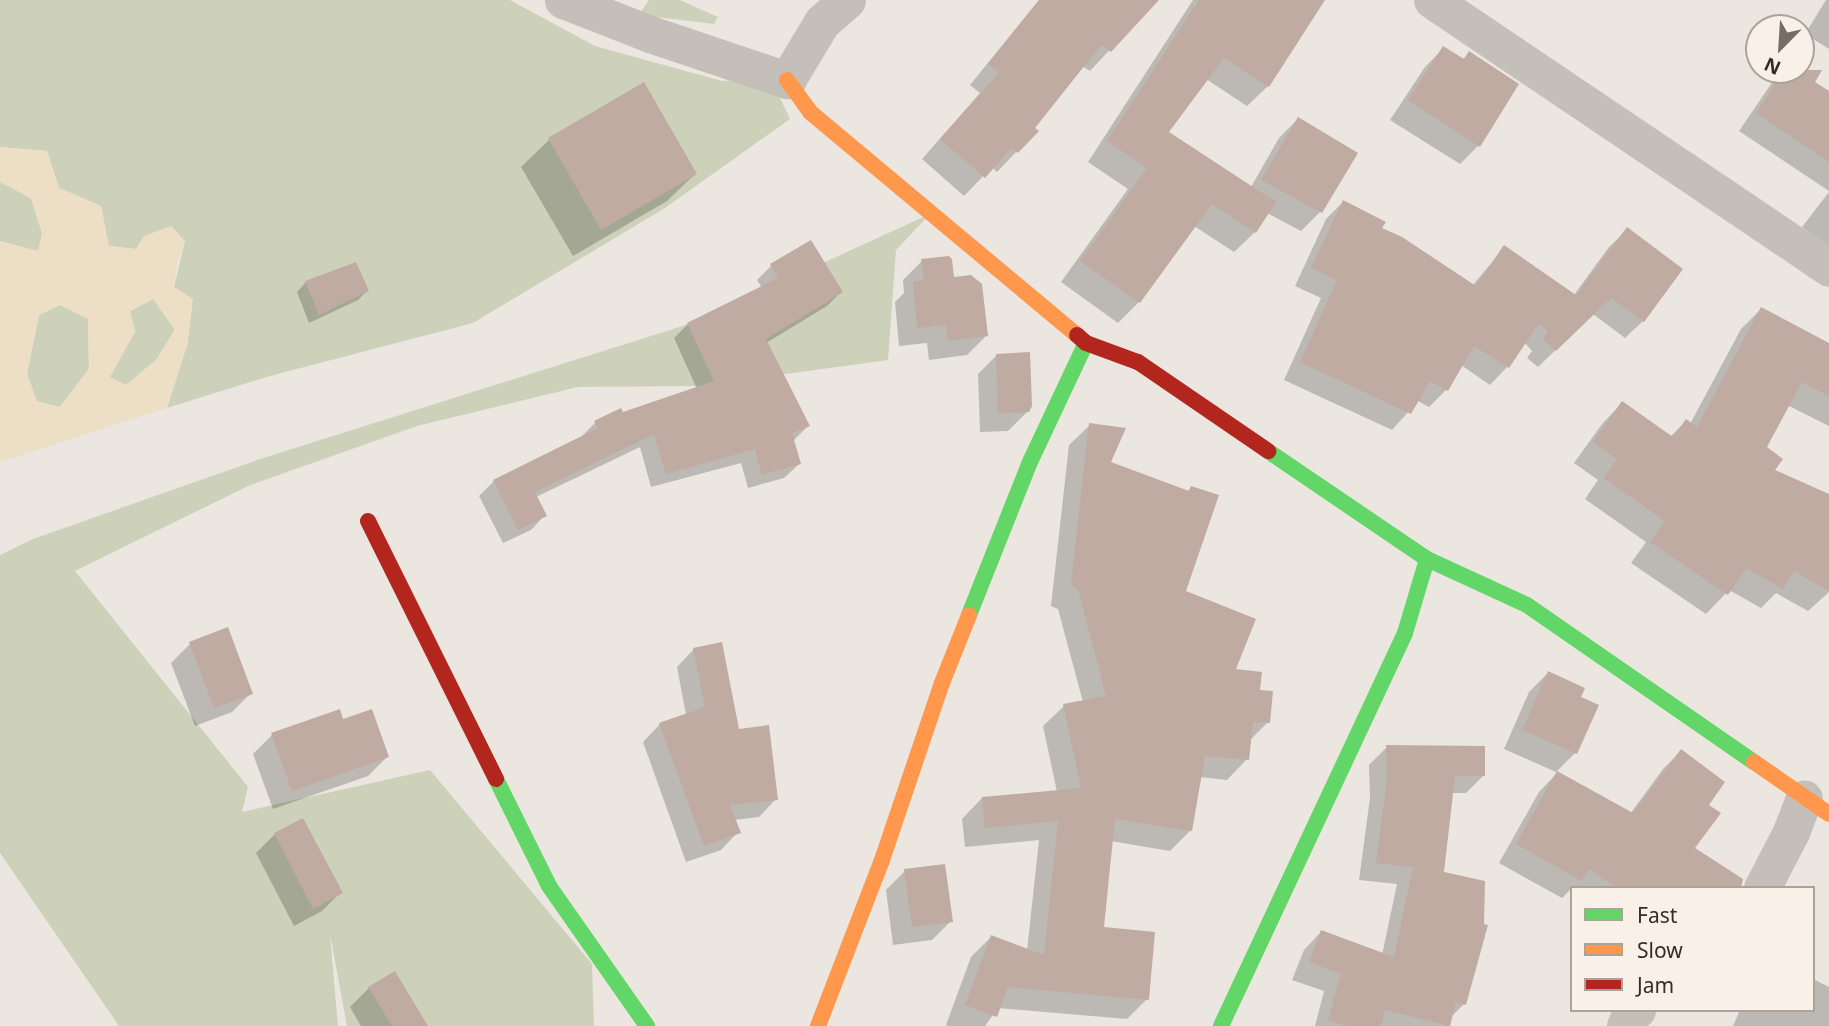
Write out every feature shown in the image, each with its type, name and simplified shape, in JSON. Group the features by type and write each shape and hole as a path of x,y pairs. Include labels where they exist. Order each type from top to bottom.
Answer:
{"street":[{"path":"563,0 650,34 787,80 810,112 1086,343 1138,362 1427,559 1527,605 1817,806 1791,832 1763,886"},
{"path":"787,80 822,22 847,0"},
{"path":"1432,0 1829,268"},
{"path":"818,1026 881,863 942,684 1029,464 1086,343"},
{"path":"368,521 549,886 647,1026"},
{"path":"1221,1026 1405,633 1427,559"}],"green space":[{"path":"0,0 510,0 595,46 722,81 770,77 790,119 665,208 473,323 270,376 167,408 188,342 174,287 185,241 136,249 108,246 101,206 59,188 47,151 0,147"},
{"path":"649,0 680,0 718,17 714,24 639,15"},
{"path":"0,182 31,198 42,233 39,252 0,241"},
{"path":"930,214 896,250 888,360 697,386 578,387 417,426 248,486 75,571 248,787 242,812 430,770 592,964 594,1026 347,1026 330,934 338,1026 119,1026 0,853 0,555 33,539 260,459 689,324"},
{"path":"153,299 175,329 157,359 126,385 109,377 135,332 130,311"},
{"path":"60,305 88,318 89,369 60,407 37,402 27,374 39,315"}],"sand":[{"path":"0,147 47,151 59,188 101,206 109,246 136,249 144,236 171,226 185,241 177,263 174,287 193,299 188,342 167,408 0,462 0,241 38,251 42,233 31,198 0,182","holes":["153,299 175,330 157,359 126,385 110,377 135,332 130,311","60,305 88,319 89,369 60,407 37,401 27,374 39,315"]}],"building":[{"path":"1039,0 1159,0 1111,52 1101,45 1035,128 1039,131 1018,153 1011,148 985,178 940,139 999,73 988,64"},
{"path":"1199,0 1325,0 1269,87 1224,58 1169,132 1276,202 1256,233 1212,204 1140,303 1080,261 1147,168 1107,141"},
{"path":"1443,46 1464,59 1469,51 1519,84 1480,147 1408,100"},
{"path":"1815,70 1822,70 1815,82"},
{"path":"644,82 697,174 601,230 548,138"},
{"path":"1815,82 1829,91 1829,162 1756,113 1775,84"},
{"path":"1298,117 1358,153 1322,213 1261,180"},
{"path":"1343,200 1386,222 1382,228 1402,237 1476,286 1504,245 1576,295 1627,227 1683,269 1644,322 1611,298 1556,351 1543,339 1548,332 1539,323 1509,368 1474,346 1448,391 1430,381 1411,414 1300,362 1337,280 1311,268"},
{"path":"811,240 843,292 766,339 810,426 792,433 801,464 762,475 755,449 666,474 654,434 535,492 547,516 518,530 493,480 598,428 594,421 621,408 623,412 714,381 687,323 778,278 770,264"},
{"path":"949,256 952,259 954,277 971,275 982,284 988,336 948,341 946,325 917,328 913,282 924,280 921,259"},
{"path":"356,262 369,291 319,315 305,281"},
{"path":"1761,307 1829,343 1829,396 1802,382 1767,447 1783,459 1775,470 1829,494 1829,591 1794,571 1783,589 1746,568 1728,595 1650,542 1665,521 1604,478 1617,459 1593,442 1622,401 1673,437 1686,419 1697,427"},
{"path":"1030,352 1032,406 1029,412 998,413 996,354"},
{"path":"1089,423 1126,428 1111,462 1189,491 1191,486 1219,495 1186,591 1256,619 1236,669 1262,672 1260,690 1273,691 1270,723 1253,722 1249,760 1205,756 1192,831 1115,819 1104,927 1155,932 1149,1000 1008,987 997,1017 965,1005 991,935 1044,955 1058,821 985,828 982,797 1081,788 1063,704 1106,696 1078,589 1071,585"},
{"path":"228,627 253,694 214,708 189,642"},
{"path":"722,642 739,729 769,725 778,800 730,805 741,833 704,846 659,723 705,707 693,648"},
{"path":"1548,671 1585,688 1581,697 1599,705 1577,754 1522,730"},
{"path":"340,709 343,719 372,709 389,757 292,791 271,733"},
{"path":"1386,745 1485,746 1485,776 1455,776 1444,872 1485,881 1484,924 1488,925 1466,1005 1456,1002 1450,1026 1385,1010 1381,1026 1347,1026 1328,1020 1341,974 1309,962 1321,930 1394,957 1413,867 1376,863 1387,779"},
{"path":"1681,749 1725,782 1709,805 1721,813 1695,848 1743,879 1741,886 1614,886 1589,869 1582,881 1516,844 1557,771 1633,813"},
{"path":"303,818 343,893 313,909 274,833"},
{"path":"945,864 953,922 912,927 904,869"},
{"path":"395,971 428,1026 392,1026 368,987"}],"traffic: fast":[{"path":"969,615 1029,464 1086,343"},
{"path":"1268,451 1427,559 1527,605 1754,762"},
{"path":"1221,1026 1405,633 1427,559"},
{"path":"496,779 549,886 647,1026"}],"traffic: slow":[{"path":"787,80 810,112 1077,335"},
{"path":"818,1026 881,863 942,683 969,615"},
{"path":"1754,762 1829,814"}],"traffic: jam":[{"path":"1077,335 1086,343 1138,362 1268,451"},
{"path":"368,521 496,779"}]}
